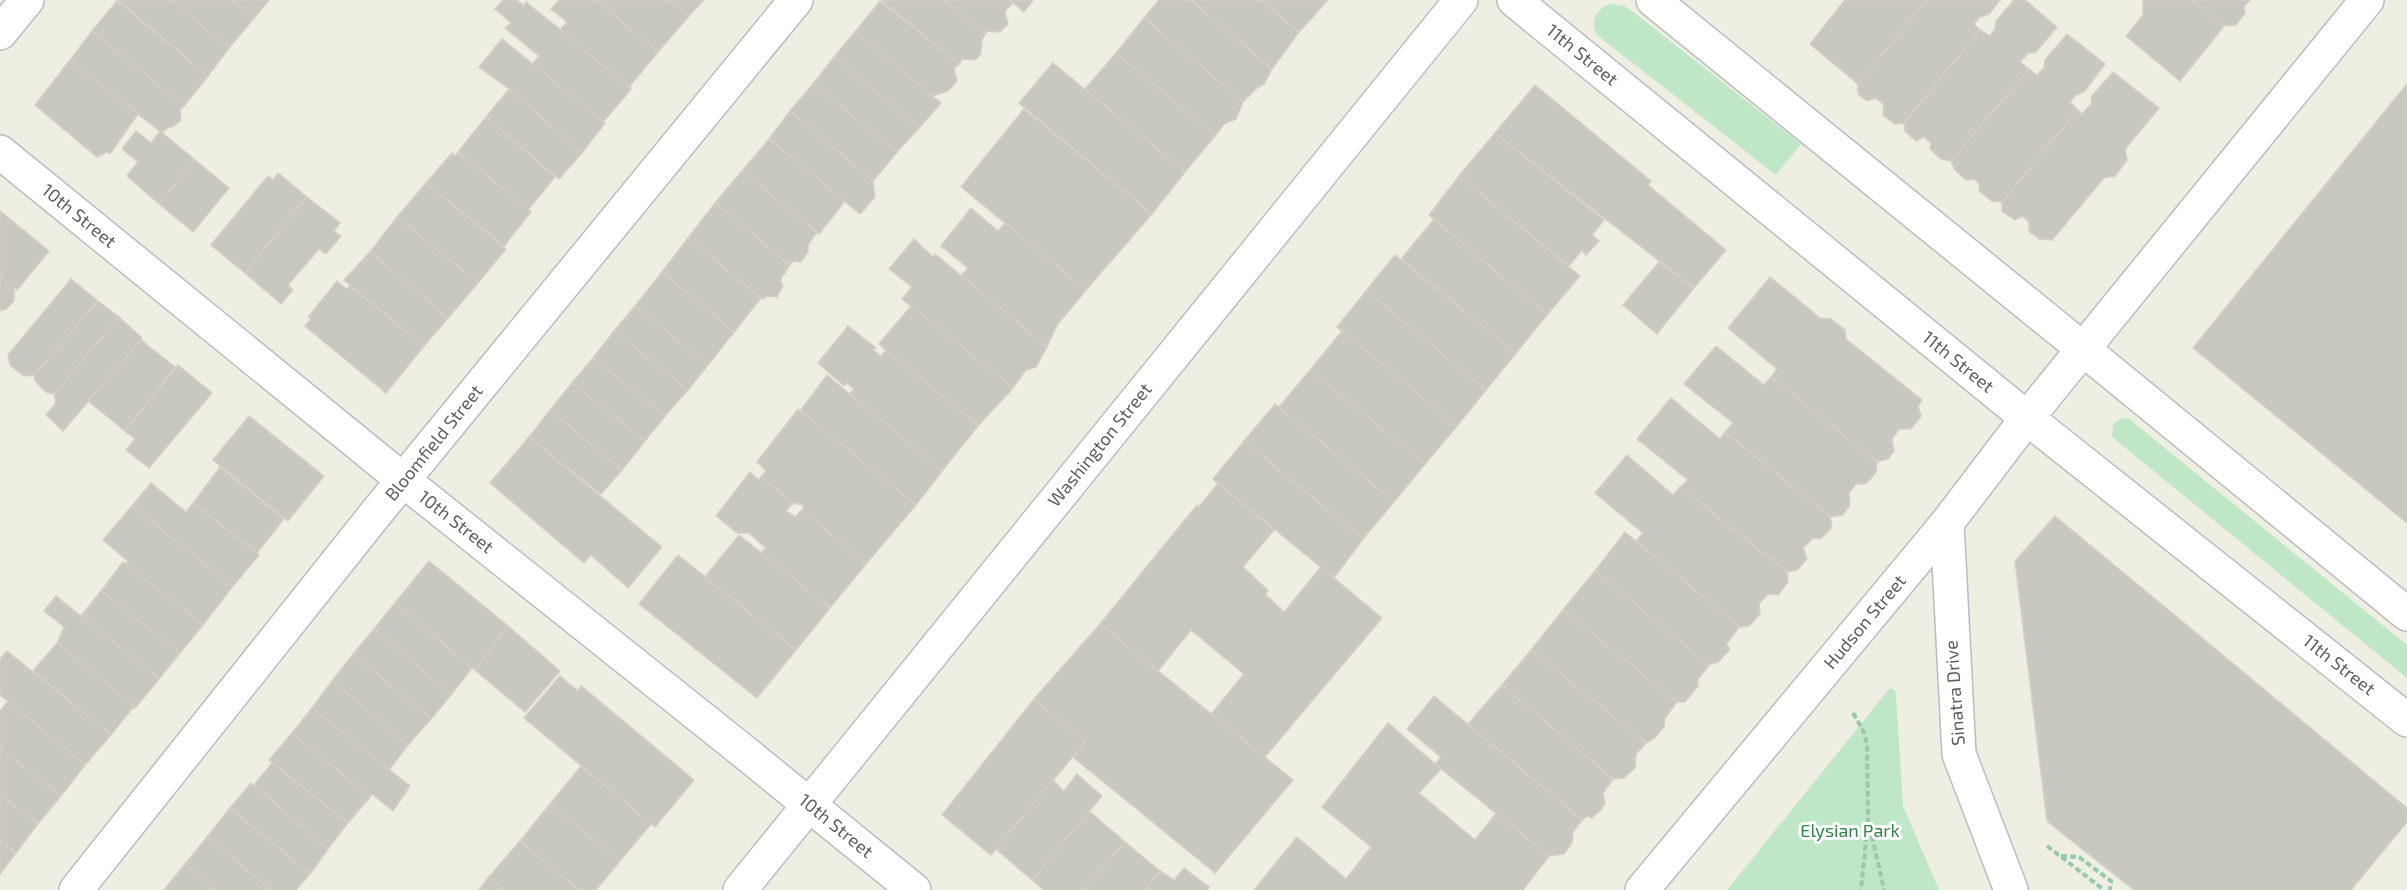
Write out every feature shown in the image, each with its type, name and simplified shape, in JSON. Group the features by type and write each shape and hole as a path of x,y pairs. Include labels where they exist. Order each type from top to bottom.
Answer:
{"street":[{"path":"0,33 27,0"},
{"name":"Bloomfield Street","path":"76,890 403,480 796,0"},
{"name":"Washington Street","path":"740,890 1461,0"},
{"name":"11th Street","path":"1514,0 2027,418 2407,720"},
{"path":"1653,0 2407,614"},
{"name":"Hudson Street","path":"1642,890 1947,523 2027,418 2367,0"},
{"name":"10th Street","path":"0,152 403,480 914,890"},
{"name":"Sinatra Drive","path":"1947,523 1959,754 2011,890"}],"path":[{"path":"1853,713 1863,730 1867,744 1868,820 1862,890"},
{"path":"1868,820 1884,890"},
{"path":"2047,846 2104,890"},
{"path":"2060,856 2079,857 2111,881 2110,890"}],"green space":[{"path":"1610,4 1624,6 1632,11 1801,144 1776,175 1597,35 1594,25 1595,16"},
{"path":"2128,418 2407,645 2407,678 2112,437 2113,424 2120,419"},
{"name":"Elysian Park","path":"1890,688 1895,690 1896,695 1903,806 1939,890 1727,890"}],"building":[{"path":"118,0 171,0 229,48 208,76"},
{"path":"171,0 232,0 254,18 229,48"},
{"path":"232,0 269,0 254,18"},
{"path":"503,0 517,0 524,6 526,2 632,88 603,122 532,64 539,56 505,28 511,23 495,9"},
{"path":"559,0 596,0 658,52 629,87 560,30 567,22 551,9"},
{"path":"596,0 669,0 689,16 658,52"},
{"path":"669,0 704,0 689,16"},
{"path":"881,0 944,0 985,34 981,54 975,60 963,59 959,64"},
{"path":"944,0 1010,0 1013,3 1005,11 1008,24 1000,32 988,31 985,34"},
{"path":"1010,0 1033,0 1024,12"},
{"path":"1159,0 1191,0 1272,69 1264,84 1243,102 1144,18"},
{"path":"1191,0 1260,0 1299,32 1272,69"},
{"path":"1260,0 1328,0 1299,32"},
{"path":"1845,0 1927,0 1858,84 1810,44"},
{"path":"1927,0 2000,0 1989,14 1980,17 1974,24 1980,30 1904,123 1895,124 1883,115 1884,105 1876,98 1867,101 1858,94 1858,84"},
{"path":"2014,0 2025,0 2057,27 2036,52 2028,53 2020,62 2029,69 1951,161 1941,159 1930,149 1931,143 1924,137 1916,141 1905,131 1904,123 1980,30 1990,36 1995,29 1996,21"},
{"path":"2143,0 2192,0 2224,26 2180,81 2126,36 2143,15"},
{"path":"2192,0 2250,0 2244,6 2245,13 2236,25 2224,26"},
{"path":"117,1 208,76 184,106 92,31"},
{"path":"880,1 959,64 954,69 957,81 948,91 932,96 855,32"},
{"path":"1144,18 1243,102 1236,119 1224,124 1215,136 1116,53"},
{"path":"92,31 184,106 180,110 181,120 162,133 70,60"},
{"path":"855,32 941,103 919,128 834,57"},
{"path":"2067,34 2105,64 2084,92 2076,95 2070,102 2078,110 2002,202 1992,201 1979,191 1980,185 1974,179 1966,180 1954,169 1951,161 2029,69 2037,75 2044,68 2045,60"},
{"path":"502,39 605,123 582,153 509,89 479,67"},
{"path":"1116,53 1215,136 1185,172 1085,89"},
{"path":"834,57 919,128 897,152 813,84"},
{"path":"70,60 138,114 110,154 107,152 97,157 35,105"},
{"path":"1053,63 1185,172 1152,214 1019,103"},
{"path":"2113,72 2159,108 2125,149 2127,160 2115,176 2104,178 2052,240 2039,239 2029,231 2029,222 2022,216 2015,220 2002,211 2002,202 2078,110 2082,114 2092,103 2091,97"},
{"path":"813,84 897,152 873,181 790,111"},
{"path":"2407,84 2407,523 2193,348"},
{"path":"1535,85 1651,181 1648,185 1726,250 1694,288 1495,133"},
{"path":"509,89 582,153 559,179 486,117"},
{"path":"1024,109 1152,214 1086,290 961,187"},
{"path":"790,111 873,181 875,197 860,214 769,139"},
{"path":"486,117 555,177 528,210 458,152"},
{"path":"136,131 151,143 160,131 195,160 159,204 127,176 138,162 122,149"},
{"path":"1495,133 1604,220 1592,235 1599,241 1586,255 1582,250 1569,266 1459,176"},
{"path":"769,139 845,201 819,234 742,171"},
{"path":"458,152 531,212 504,246 426,183 452,153 455,156"},
{"path":"195,160 229,188 193,232 159,204"},
{"path":"742,171 817,232 808,245 808,252 801,262 793,261 790,265 715,203"},
{"path":"278,173 307,197 245,273 211,245 268,176 273,180"},
{"path":"1459,176 1580,276 1547,315 1429,215"},
{"path":"426,183 506,249 478,283 397,217"},
{"path":"307,197 340,223 334,231 341,236 326,254 319,249 288,285 293,290 281,304 245,273"},
{"path":"715,203 790,265 780,280 783,286 777,297 768,296 763,299 688,238"},
{"path":"971,208 998,231 1005,223 1086,290 1057,325 1047,347 961,276 968,268 941,246"},
{"path":"0,211 49,251 17,290 0,276"},
{"path":"397,217 478,283 448,318 370,252"},
{"path":"1434,219 1547,315 1516,353 1401,259"},
{"path":"688,238 761,298 734,332 662,272"},
{"path":"914,239 933,257 935,254 1047,347 1036,367 1026,370 1013,388 902,299 912,287 889,269"},
{"path":"370,252 448,318 424,346 344,280"},
{"path":"1395,255 1516,353 1486,390 1366,291"},
{"path":"1659,262 1694,288 1657,334 1623,305"},
{"path":"662,272 734,332 708,365 635,306"},
{"path":"0,276 14,288 14,301 6,309 0,311"},
{"path":"1770,277 1820,318 1831,319 1845,330 1846,339 1922,400 1918,406 1921,416 1911,429 1899,429 1892,439 1894,451 1888,459 1877,462 1771,377 1777,369 1728,328"},
{"path":"71,279 98,301 34,375 24,376 10,365 8,355"},
{"path":"337,281 346,289 350,286 424,346 386,393 305,326 311,319 308,317"},
{"path":"1366,291 1486,390 1457,426 1337,327"},
{"path":"98,301 119,317 54,394 46,392 35,381 34,375"},
{"path":"635,306 708,365 688,390 614,331"},
{"path":"911,306 1013,388 978,426 879,344"},
{"path":"119,317 142,338 63,431 46,415 56,403 54,394"},
{"path":"848,326 876,348 873,350 881,356 886,350 978,426 942,471 850,394 854,389 847,383 844,386 818,363"},
{"path":"614,331 688,390 665,416 593,358"},
{"path":"1342,331 1457,426 1425,464 1310,370"},
{"path":"141,340 175,367 125,431 88,401"},
{"path":"1716,346 1764,385 1771,377 1877,462 1876,472 1870,480 1865,484 1856,484 1849,493 1850,505 1843,515 1830,517 1725,432 1733,423 1684,384"},
{"path":"593,358 665,416 645,441 572,383"},
{"path":"178,365 212,393 149,468 126,450 135,439 125,431"},
{"path":"1310,370 1425,464 1394,502 1279,407"},
{"path":"827,375 942,471 916,505 800,411"},
{"path":"572,383 645,441 622,470 550,410"},
{"path":"1671,398 1720,439 1725,432 1830,517 1832,527 1821,539 1813,538 1803,548 1807,559 1797,570 1787,572 1680,487 1688,480 1637,439"},
{"path":"1275,404 1394,502 1363,539 1244,441"},
{"path":"798,409 916,505 866,564 802,510 804,505 793,503 761,477 766,471 757,462"},
{"path":"550,410 622,470 601,494 529,437"},
{"path":"249,416 324,476 288,521 213,460"},
{"path":"529,437 662,547 628,588 591,555 584,563 490,483"},
{"path":"1244,441 1363,539 1334,578 1213,479"},
{"path":"1627,455 1673,495 1680,487 1787,572 1788,582 1778,595 1768,594 1759,604 1760,614 1749,626 1739,627 1636,541 1643,533 1595,493"},
{"path":"220,467 284,519 257,553 193,503"},
{"path":"750,472 759,480 761,477 793,503 786,511 795,517 802,510 866,564 830,608 761,553 766,548 749,533 737,533 716,516"},
{"path":"151,483 186,512 193,503 259,555 233,586 132,506"},
{"path":"1218,483 1274,530 1243,567 1268,590 1265,594 1284,612 1321,567 1382,618 1264,758 1211,714 1244,674 1191,630 1158,671 1100,624 1197,505 1199,507"},
{"path":"132,506 233,586 203,625 125,564 128,561 103,540"},
{"path":"2055,516 2407,808 2407,822 2351,890 2134,890 2047,821 2015,561"},
{"path":"1625,532 1739,627 1726,645 1730,649 1718,662 1709,665 1595,571"},
{"path":"739,535 830,608 796,650 705,577"},
{"path":"678,555 796,650 757,698 639,604"},
{"path":"429,561 508,626 475,670 395,603"},
{"path":"123,562 203,625 180,653 101,591"},
{"path":"1595,571 1709,665 1698,679 1698,686 1685,702 1677,702 1563,610"},
{"path":"101,591 180,653 159,679 81,616"},
{"path":"56,596 159,679 135,708 57,644 64,627 44,611"},
{"path":"395,603 472,668 451,695 374,629"},
{"path":"1563,610 1677,702 1665,718 1664,727 1654,739 1646,743 1531,650"},
{"path":"1100,624 1293,780 1215,873 1073,757 1085,742 1034,699"},
{"path":"508,626 560,671 525,712 475,670"},
{"path":"374,629 451,695 431,719 353,654"},
{"path":"57,643 134,706 111,735 33,671"},
{"path":"1531,650 1646,743 1636,754 1635,768 1624,778 1613,779 1502,685"},
{"path":"7,651 111,735 85,765 0,695 0,659"},
{"path":"353,654 431,719 408,745 332,681"},
{"path":"560,676 578,691 581,686 694,780 655,827 524,718"},
{"path":"332,681 408,745 389,770 312,708"},
{"path":"1502,685 1613,779 1603,793 1605,803 1601,810 1591,818 1587,816 1582,820 1468,724"},
{"path":"1434,696 1582,820 1573,832 1572,843 1564,854 1549,856 1435,764 1441,757 1407,729"},
{"path":"1034,699 1085,742 991,855 942,815"},
{"path":"8,701 85,765 61,796 0,748 0,711"},
{"path":"312,708 410,786 393,811 372,794 370,797 292,733"},
{"path":"1388,723 1441,769 1419,793 1475,840 1496,813 1549,856 1523,890 1254,890 1297,837 1346,879 1371,847 1322,807"},
{"path":"292,733 370,797 348,823 269,760"},
{"path":"0,748 61,796 38,824 0,794"},
{"path":"272,763 348,823 328,849 254,785"},
{"path":"581,766 651,824 620,861 550,804"},
{"path":"1077,774 1102,796 1032,880 996,849 1053,780 1064,791"},
{"path":"251,783 328,849 310,874 230,808"},
{"path":"0,794 38,824 16,853 0,840"},
{"path":"550,804 620,861 596,890 579,890 520,841"},
{"path":"230,808 310,874 296,890 271,890 207,837"},
{"path":"1089,811 1125,842 1084,890 1044,890 1032,880"},
{"path":"207,837 271,890 216,890 185,864"},
{"path":"0,840 16,853 0,874"},
{"path":"520,841 579,890 505,890 489,877"},
{"path":"1125,842 1160,871 1145,890 1084,890"},
{"path":"185,864 216,890 164,890"},
{"path":"1184,868 1209,887 1207,890 1145,890 1160,871 1174,880"},
{"path":"489,877 505,890 479,890"}]}
